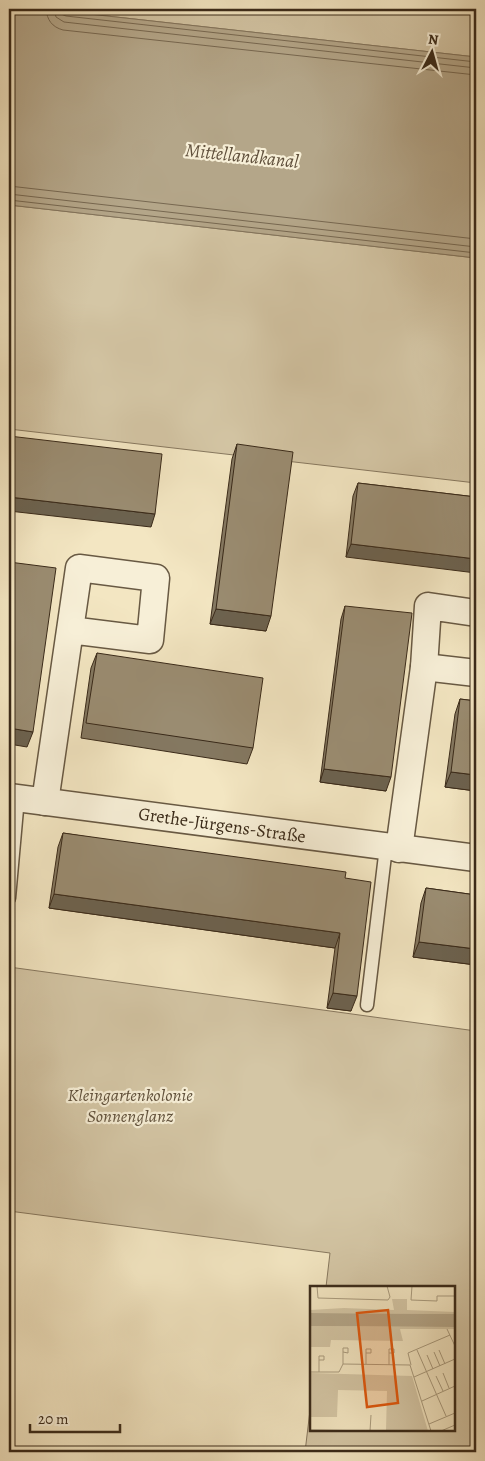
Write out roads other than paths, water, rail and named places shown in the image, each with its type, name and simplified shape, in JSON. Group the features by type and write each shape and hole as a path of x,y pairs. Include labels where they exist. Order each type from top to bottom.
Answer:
{"street":[{"path":"393,848 424,667 428,606 476,613"},
{"path":"45,802 70,630"},
{"path":"424,667 476,674"},
{"name":"Grethe-Jürgens-Straße","path":"14,798 476,858"}],"lane":[{"path":"9,898 14,798"},
{"path":"367,1005 393,848"}],"water":[{"name":"Mittellandkanal","path":"9,9 44,9 476,57 476,258 9,205"}],"park label":[{"name":"Kleingartenkolonie Sonnenglanz","path":"130,1105"}]}
